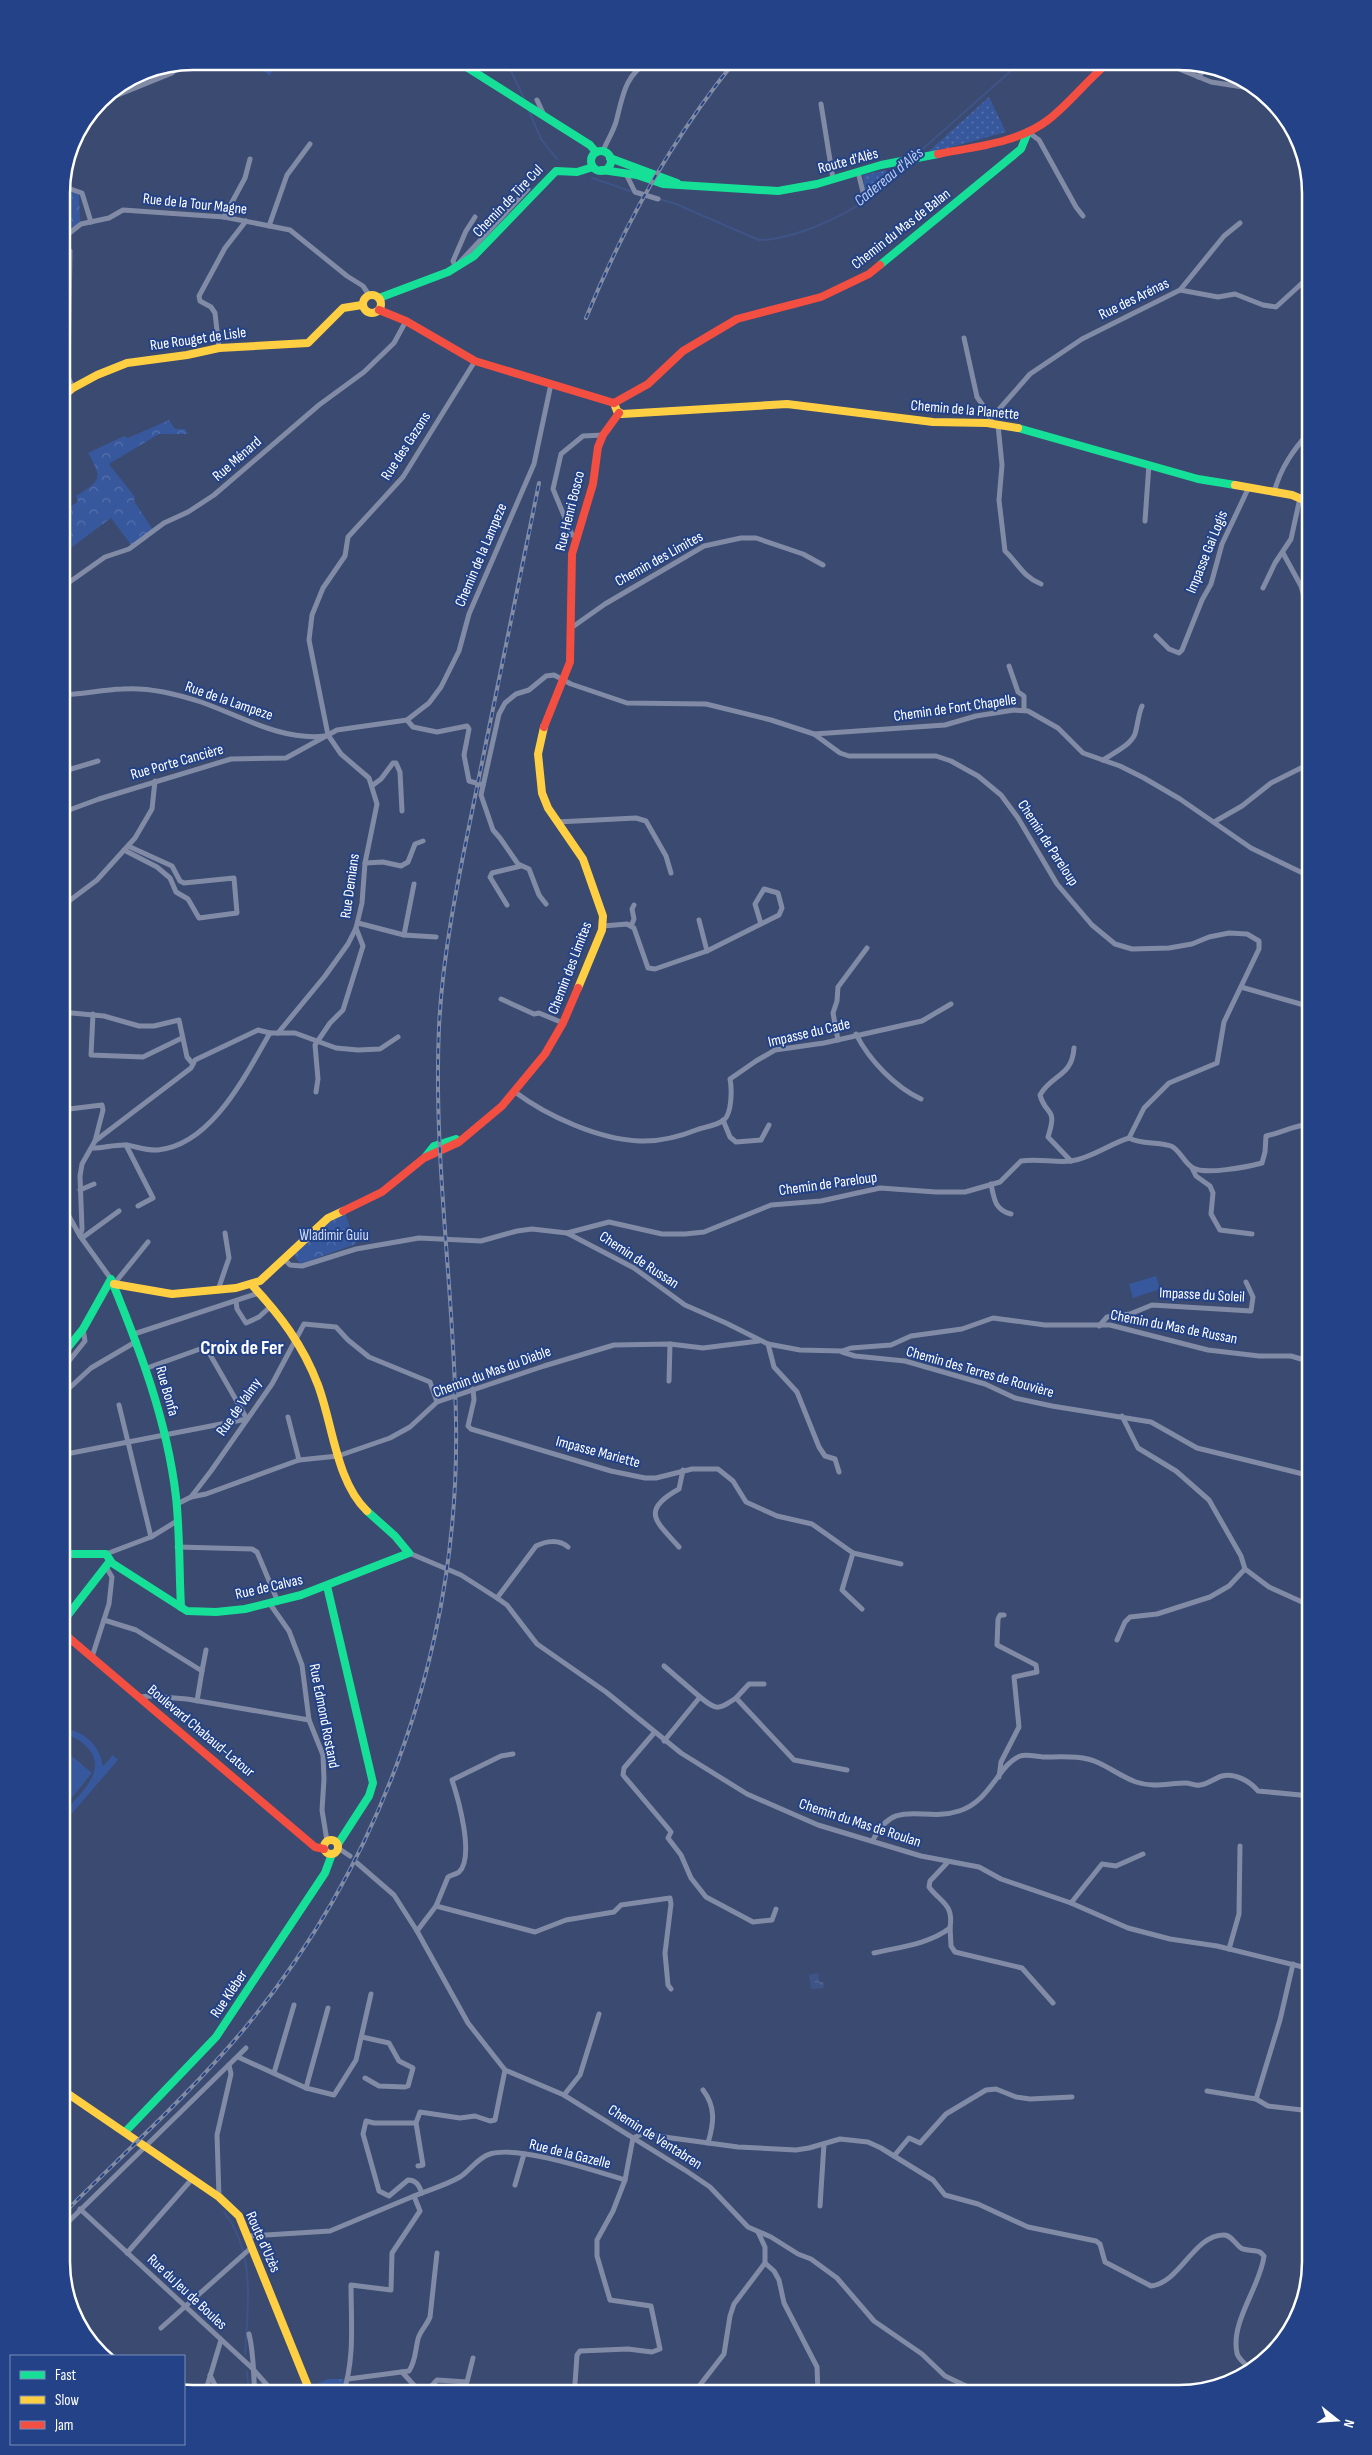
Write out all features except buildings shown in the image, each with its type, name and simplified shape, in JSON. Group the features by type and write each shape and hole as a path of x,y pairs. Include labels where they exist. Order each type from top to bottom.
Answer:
{"street":[{"path":"471,70 522,103 590,145 600,152 610,158 610,165 602,170 593,167 591,159 600,152 616,123 620,96 635,70"},
{"name":"Route d'Alès","path":"602,170 645,178 655,183 778,191 797,189 897,162 923,158 1028,132 1051,118 1099,70"},
{"path":"1181,70 1211,82 1237,86"},
{"path":"117,96 174,71"},
{"path":"1198,77 1202,72"},
{"path":"537,100 543,116"},
{"path":"821,104 833,179"},
{"path":"1028,132 1039,140 1076,207 1083,216"},
{"name":"Chemin du Mas de Balan","path":"614,403 648,384 683,351 737,318 821,297 848,286 869,274 1021,149 1028,132"},
{"path":"269,226 287,175 310,144"},
{"name":"Route d'Alès","path":"610,158 684,185"},
{"path":"224,217 245,178 250,159"},
{"name":"Chemin de Tire Cul","path":"379,298 448,272 474,256 553,174 562,170 577,174 593,167"},
{"path":"858,172 865,200"},
{"path":"626,174 635,192 658,199"},
{"path":"70,189 82,193 92,222"},
{"path":"475,217 466,231 453,261 456,268 473,247 528,189"},
{"name":"Rue de la Tour Magne","path":"70,233 81,224 109,218 123,210 224,217 290,230 347,276 364,286 369,295"},
{"path":"219,348 215,313 212,307 200,302 199,296 225,248 246,221"},
{"path":"1180,290 1224,236 1240,222"},
{"name":"Rue des Arénas","path":"989,420 1030,374 1082,339 1180,290 1218,297 1235,294 1263,305 1276,307 1302,283"},
{"path":"379,310 381,304 379,298 369,295 365,298 362,305 369,312 379,310 406,321 475,361 542,381 571,392 614,403 619,413"},
{"name":"Rue Rouget de Lisle","path":"70,391 127,363 186,355 219,348 308,343 343,308 362,305"},
{"name":"Rue Ménard","path":"70,582 105,557 129,549 164,523 188,512 214,495 319,405 364,372 394,343 406,321"},
{"path":"964,338 977,397 989,420"},
{"name":"Rue des Gazons","path":"328,736 309,640 312,615 323,588 344,556 348,537 403,477 475,361"},
{"path":"70,381 73,388"},
{"name":"Chemin de la Lampeze","path":"407,720 429,703 441,687 459,651 472,606 534,464 551,384"},
{"name":"Chemin de la Planette","path":"619,413 787,404 933,422 989,420 998,425 1027,429 1198,479 1300,498"},
{"name":"Rue Henri Bosco","path":"564,681 570,662 572,554 593,484 598,447 602,435 619,413"},
{"path":"998,425 1002,465 999,500 1005,551 1016,561 1028,579 1041,584"},
{"path":"576,537 572,535 553,489 560,454 583,436 602,435"},
{"path":"1274,492 1283,468 1294,448 1302,440"},
{"path":"1145,521 1149,464"},
{"name":"Impasse Gai Logis","path":"1156,636 1169,650 1179,653 1182,650 1202,600 1212,584 1222,544 1248,489"},
{"path":"1263,588 1275,563 1291,539 1300,498"},
{"name":"Chemin des Limites","path":"571,628 606,604 704,546 741,538 756,538 803,554 823,565"},
{"path":"1283,553 1302,593"},
{"path":"1009,666 1018,692 1024,696 1024,710"},
{"name":"Chemin de Font Chapelle","path":"521,866 493,830 484,808 481,795 482,784 499,714 505,703 516,694 529,690 546,676 554,675 564,681 627,703 706,704 771,720 814,734 945,725 976,716 1024,710 1052,723 1083,753 1144,778 1180,798 1251,848 1302,873"},
{"name":"Chemin des Limites","path":"251,1284 260,1281 328,1218 382,1192 424,1158 434,1146 448,1143 471,1131 515,1092 545,1054 563,1023 603,926 599,898 591,877 582,859 548,808 542,793 538,754 545,721 564,681"},
{"name":"Rue de la Lampeze","path":"70,694 122,689 153,691 201,702 248,722 272,729 312,737 328,736"},
{"path":"1103,760 1127,744 1134,736 1137,716 1142,706"},
{"path":"402,810 400,772 396,763 393,763 381,779 373,785 369,778 341,754 328,736 337,730 407,720 413,727 437,732 468,726 464,755 470,782 482,784"},
{"name":"Chemin de Pareloup","path":"567,1232 609,1222 662,1234 704,1232 771,1205 822,1201 880,1188 965,1192 1000,1182 1021,1161 1071,1161 1088,1156 1112,1143 1129,1138 1144,1108 1169,1083 1217,1063 1224,1022 1261,944 1247,934 1221,934 1192,944 1169,948 1132,949 1115,944 1092,924 1057,884 1018,818 1001,795 978,776 951,761 936,756 849,756 840,753 814,734"},
{"name":"Rue Porte Cancière","path":"70,810 155,781 231,759 286,758 328,736"},
{"path":"70,770 98,761"},
{"path":"1214,822 1242,806 1272,783 1302,768"},
{"path":"70,900 97,880 135,838 152,809 155,781"},
{"name":"Rue Demians","path":"278,1033 325,976 348,944 357,926 365,863 377,804 373,785"},
{"path":"557,822 636,818 646,821 656,842 666,856 671,873"},
{"path":"365,863 383,862 401,866 408,862 414,844 422,841"},
{"path":"126,848 172,866 180,881 184,883 234,878 237,913 199,918 188,899 176,892 170,878 126,848"},
{"path":"507,905 490,877 492,873 521,866 529,869 539,895 546,904"},
{"path":"404,935 414,884"},
{"path":"631,926 637,934 648,968 655,969 707,951 761,924 782,912 778,893 764,889 761,891 754,907 761,924"},
{"path":"631,926 634,920 632,909 634,906"},
{"path":"699,920 707,951"},
{"path":"316,1092 318,1079 315,1045 330,1023 343,1010 363,946 357,926 404,935 436,937"},
{"path":"603,926 631,926"},
{"path":"838,1040 833,1012 837,1001 838,987 867,948"},
{"path":"1241,987 1302,1004"},
{"path":"501,999 534,1014 539,1013 563,1023"},
{"name":"Impasse du Cade","path":"723,1120 728,1112 730,1079 736,1073 775,1050 838,1040 856,1034 922,1021 951,1004"},
{"path":"70,1013 93,1014 139,1026 154,1026 179,1020 182,1024 182,1038 187,1057 193,1064"},
{"path":"93,1014 91,1055 143,1057 182,1038"},
{"path":"94,1141 191,1068 195,1060 258,1030 270,1033 295,1033 336,1048 380,1049 398,1037"},
{"path":"93,1148 126,1145 159,1150 187,1141 237,1092 270,1033"},
{"path":"856,1034 862,1045 899,1086 921,1099"},
{"path":"1071,1161 1048,1137 1053,1122 1051,1111 1042,1101 1040,1095 1054,1079 1064,1075 1073,1056 1074,1048"},
{"path":"515,1092 569,1123 616,1137 637,1141 681,1136 723,1120 730,1137 736,1142 745,1143 761,1140 769,1125"},
{"path":"70,1109 102,1105 103,1110 93,1148 82,1164 80,1190 81,1237"},
{"path":"1191,1167 1202,1172 1248,1167 1262,1163 1266,1136 1278,1134 1291,1126 1302,1125"},
{"path":"1129,1138 1135,1141 1173,1147 1191,1167 1196,1176 1210,1186 1213,1193 1211,1214 1220,1230 1252,1234"},
{"path":"126,1145 153,1198 138,1206"},
{"path":"80,1190 94,1184"},
{"path":"991,1184 997,1207 1001,1212 1011,1214"},
{"path":"81,1237 119,1211"},
{"name":"Rue Bonfa","path":"71,1222 113,1282 147,1368 165,1434 177,1504 180,1606"},
{"name":"Chemin de Russan","path":"284,1260 290,1266 302,1266 356,1248 419,1238 482,1241 516,1231 567,1232 634,1268 684,1305 768,1344"},
{"path":"218,1291 230,1258 225,1233"},
{"path":"70,1345 84,1329 113,1282 148,1242"},
{"path":"113,1282 172,1294 218,1291 251,1284 271,1306 296,1339 324,1400 340,1468 349,1490 364,1511 404,1544 409,1552"},
{"name":"Impasse du Soleil","path":"1099,1326 1107,1318 1130,1314 1152,1305 1251,1311 1252,1297 1246,1282"},
{"path":"70,1387 91,1368 135,1337 259,1293"},
{"path":"236,1300 237,1309 246,1323 259,1317 271,1306"},
{"name":"Chemin du Mas de Russan","path":"768,1344 800,1350 842,1352 851,1348 891,1345 911,1336 962,1329 993,1318 1045,1325 1110,1326 1208,1350 1259,1356 1291,1356 1302,1359"},
{"path":"296,1339 304,1324 336,1327 348,1340 369,1357 430,1382 438,1402"},
{"path":"70,1360 85,1341 84,1329"},
{"name":"Rue de Valmy","path":"177,1504 191,1497 272,1384 296,1339"},
{"name":"Chemin du Mas du Diable","path":"191,1497 206,1494 299,1460 338,1456 390,1438 410,1427 438,1402 473,1389 614,1345 670,1344 703,1348 759,1341"},
{"path":"669,1381 670,1344"},
{"path":"768,1344 774,1367 792,1383 819,1447 825,1456 835,1459 839,1472"},
{"path":"70,1452 247,1419 208,1351 200,1349 147,1368"},
{"name":"Chemin des Terres de Rouvière","path":"842,1352 855,1356 905,1361 985,1384 1015,1398 1150,1422 1197,1448 1302,1474"},
{"name":"Impasse Mariette","path":"473,1389 474,1400 468,1426 471,1429 612,1471 645,1478 656,1478 683,1470 718,1469 733,1481 746,1502 777,1516 812,1524 853,1553 900,1564"},
{"path":"119,1405 151,1537"},
{"path":"1122,1416 1138,1448 1176,1471 1209,1500 1241,1556 1245,1569 1286,1597 1302,1603"},
{"path":"288,1417 299,1460"},
{"path":"679,1547 655,1520 654,1514 665,1496 679,1489 683,1470"},
{"path":"70,1612 109,1561 177,1521"},
{"path":"497,1598 531,1549 542,1543 560,1542 568,1547"},
{"path":"177,1547 252,1549 257,1552 278,1602"},
{"name":"Rue de Calvas","path":"109,1561 188,1611 200,1612 278,1602 327,1586 409,1552"},
{"name":"Chemin du Mas de Roulan","path":"409,1552 461,1575 507,1605 537,1644 606,1692 664,1741 712,1774 748,1794 818,1825 947,1863 979,1867 1001,1879 1072,1903 1128,1928 1170,1939 1229,1949 1302,1966"},
{"path":"853,1553 842,1590 862,1609"},
{"path":"70,1555 109,1561"},
{"path":"92,1657 104,1620 112,1577 109,1561"},
{"path":"1117,1640 1125,1622 1130,1617 1157,1614 1210,1598 1229,1586 1245,1569"},
{"name":"Rue Kléber","path":"124,2132 202,2053 226,2024 326,1873 332,1854 369,1796 373,1783 327,1586"},
{"name":"Rue Edmond Rostand","path":"270,1604 289,1631 298,1650 309,1720 322,1755 324,1779 322,1810 328,1841"},
{"path":"999,1777 1001,1762 1019,1727 1014,1678 1037,1672 1036,1665 997,1645 998,1619 1000,1615 1004,1615"},
{"path":"104,1620 136,1630 202,1671"},
{"name":"Boulevard Chabaud-Latour","path":"70,1639 315,1847 324,1849"},
{"path":"197,1701 206,1650"},
{"path":"664,1666 714,1708 721,1708 736,1698 749,1684 764,1684"},
{"path":"140,1697 149,1696 197,1701 309,1720"},
{"path":"664,1741 700,1697"},
{"path":"736,1698 794,1760 847,1770"},
{"path":"654,1733 624,1768 623,1775 668,1827 671,1832 668,1838 680,1855 691,1878 706,1897 754,1922 772,1920 776,1909"},
{"path":"417,1931 436,1906 448,1877 459,1872 464,1863 465,1839 460,1803 452,1780 501,1756 513,1754"},
{"path":"873,1840 877,1831 890,1817 916,1813 938,1815 959,1811 978,1801 1010,1764 1022,1756 1078,1758 1100,1763 1137,1783 1160,1786 1187,1783 1200,1785 1223,1776 1231,1776 1252,1783 1258,1791 1302,1795"},
{"path":"332,1854 324,1849 328,1841 333,1840 350,1856"},
{"path":"1229,1949 1239,1914 1240,1846"},
{"path":"1072,1903 1102,1864 1116,1866 1143,1854"},
{"name":"Chemin de Ventabren","path":"357,1862 390,1890 417,1931 468,2023 505,2070 564,2095 710,2187 736,2217 758,2232 771,2237 798,2254 812,2259 837,2278 874,2321 922,2354 945,2376 964,2385"},
{"path":"947,1863 930,1881 929,1888 948,1905 952,1918 950,1926 951,1946 955,1952 1022,1968 1054,2002"},
{"path":"436,1906 535,1932 566,1920 614,1912 621,1905 670,1898 671,1904 665,1953 668,1985 671,1989"},
{"path":"874,1953 932,1939 939,1936 950,1926"},
{"path":"1256,2099 1280,2020 1293,1964"},
{"path":"238,2057 306,2088 334,2095 356,2060 371,1994"},
{"path":"274,2073 294,2005"},
{"path":"306,2088 328,2008"},
{"path":"564,2095 580,2075 599,2014"},
{"path":"362,2037 389,2043 399,2061 413,2068 408,2086 405,2087 379,2086 365,2078"},
{"path":"70,2220 142,2144 246,2048"},
{"path":"219,2197 217,2136 231,2074 229,2065"},
{"path":"418,2166 423,2165 416,2123 420,2112 460,2118 474,2116 490,2121 495,2120 505,2070"},
{"path":"703,2090 709,2098 714,2114 708,2143"},
{"path":"894,2156 909,2138 920,2143 946,2114 986,2090 996,2090 1016,2098 1072,2097"},
{"path":"1207,2091 1256,2099 1268,2106 1302,2110"},
{"name":"Route d'Uzès","path":"70,2095 219,2197 239,2216 307,2385"},
{"path":"416,2123 374,2124 366,2121 362,2134 379,2191 389,2196 408,2180 412,2180 419,2185 422,2193"},
{"path":"575,2384 577,2355 580,2351 628,2349 652,2352 660,2348 651,2306 610,2300 597,2256 597,2240 613,2211 625,2180 633,2138 642,2134 738,2147 796,2150 840,2139 854,2140 881,2148 933,2180 945,2194 978,2204 1028,2227 1096,2241 1100,2244 1105,2262 1151,2286 1170,2278 1212,2238 1223,2234 1229,2236 1243,2249 1260,2252 1264,2256 1264,2261 1241,2319 1237,2353 1246,2364"},
{"path":"820,2206 824,2144"},
{"name":"Rue de la Gazelle","path":"248,2236 330,2231 460,2176 481,2158 492,2153 524,2154 568,2163 625,2180"},
{"path":"515,2185 524,2154"},
{"path":"127,2253 192,2179"},
{"path":"346,2385 352,2327 351,2285 391,2290 392,2253 420,2211 414,2196"},
{"name":"Rue du Jeu de Boules","path":"80,2209 252,2368 267,2385"},
{"path":"700,2385 724,2354 730,2316 734,2304 765,2263 765,2247 758,2232"},
{"path":"161,2328 252,2247"},
{"path":"348,2379 409,2371 418,2351 418,2338 428,2325 430,2317 437,2253"},
{"path":"765,2263 774,2270 779,2280 784,2302 817,2367 818,2385"},
{"path":"249,2334 253,2351 254,2385"},
{"path":"207,2385 221,2340"},
{"path":"433,2385 437,2380 467,2382 473,2358"},
{"path":"402,2372 414,2385"},
{"path":"210,2374 215,2385"}],"green space":[{"path":"263,70 272,70 270,76"},
{"path":"989,97 1006,132 933,152 929,151"},
{"path":"885,170 887,172 865,192 863,175"},
{"path":"70,191 79,193 80,221 73,228 70,228"},
{"path":"169,420 175,429 185,429 188,434 159,434 109,464 135,497 134,501 153,530 132,546 111,518 70,549 70,507 78,502 76,496 91,486 97,478 96,468 88,453 124,436 128,438"},
{"name":"Wladimir Guiu","path":"345,1213 356,1244 300,1264 293,1254 324,1222"},
{"path":"1156,1276 1160,1289 1133,1298 1129,1284"},
{"path":"70,1730 83,1735 94,1745 103,1766 113,1755 118,1760 70,1816 70,1805 89,1783 95,1765 93,1755 81,1741 70,1737"},
{"path":"70,1755 92,1773 70,1800"},
{"path":"328,2379 345,2379 343,2385 314,2385"}],"water":[{"path":"818,1973 819,1982 823,1982 824,1988 811,1989 809,1975"}],"waterway":[{"name":"Cadereau d'Alès","path":"510,70 525,100"},
{"name":"Cadereau d'Alès","path":"917,154 1012,70"},
{"name":"Cadereau d'Alès","path":"528,109 541,139 557,159"},
{"name":"Cadereau d'Alès","path":"659,199 676,204 759,240 771,239 814,227 854,208 908,162"},
{"name":"Cadereau d'Alès","path":"592,178 633,192"},
{"path":"224,2212 234,2228 241,2245 248,2280 245,2354"},
{"path":"247,2372 248,2385"}],"railway":[{"path":"586,318 616,250 651,184 690,121 728,70"},
{"path":"70,2207 179,2101 224,2053 294,1962 338,1892 374,1819 404,1743 428,1665 444,1585 454,1503 456,1421 452,1323 439,1125 438,1076 441,996 459,876 539,483"}],"traffic: fast":[{"path":"471,70 590,145 596,152"},
{"path":"880,265 1021,149 1028,132"},
{"path":"601,151 608,154 611,161 608,168 601,171 594,168 591,161 594,154 601,151"},
{"path":"602,170 637,175 663,184 778,191 817,184 881,165 938,154"},
{"path":"610,158 677,183"},
{"path":"379,298 448,272 474,256 556,171 577,172 593,167"},
{"path":"1018,428 1198,479 1235,485"},
{"path":"426,1156 434,1146 456,1139"},
{"path":"70,1345 83,1329 111,1279 151,1386 172,1468 179,1538 181,1607"},
{"path":"70,1554 106,1554 112,1563 187,1611 216,1612 245,1609 301,1595 409,1553 395,1536 367,1511"},
{"path":"70,1612 110,1561"},
{"path":"327,1586 373,1783 369,1796 338,1844"},
{"path":"125,2132 216,2037 325,1873 332,1854"}],"traffic: slow":[{"path":"368,295 376,295 381,300 381,304 379,311 368,313 363,308 363,300 368,295"},
{"path":"70,390 97,375 127,363 187,355 219,348 308,343 343,308 362,305"},
{"path":"614,403 617,411 622,414 787,404 933,422 987,423 1018,428"},
{"path":"1235,485 1292,495 1302,499"},
{"path":"544,727 538,754 542,793 548,808 583,859 603,916 602,930 578,988"},
{"path":"114,1284 172,1294 236,1288 260,1281 328,1218 343,1211"},
{"path":"251,1284 290,1331 312,1370 323,1401 336,1452 348,1484 367,1511"},
{"path":"328,1840 334,1840 338,1847 334,1854 328,1854 324,1850 324,1844 328,1840"},
{"path":"70,2095 219,2197 239,2216 307,2385"}],"traffic: jam":[{"path":"938,154 995,143 1036,128 1056,113 1100,70"},
{"path":"614,403 648,384 683,351 737,319 821,297 869,274 880,265"},
{"path":"379,310 406,321 475,361 614,403"},
{"path":"544,727 570,662 572,554 593,484 598,447 603,435 619,413"},
{"path":"343,1211 382,1192 424,1158 459,1142 502,1106 545,1054 563,1023 578,988"},
{"path":"70,1639 315,1847 324,1849"}],"district":[{"name":"Croix de Fer","path":"242,1348"}]}
